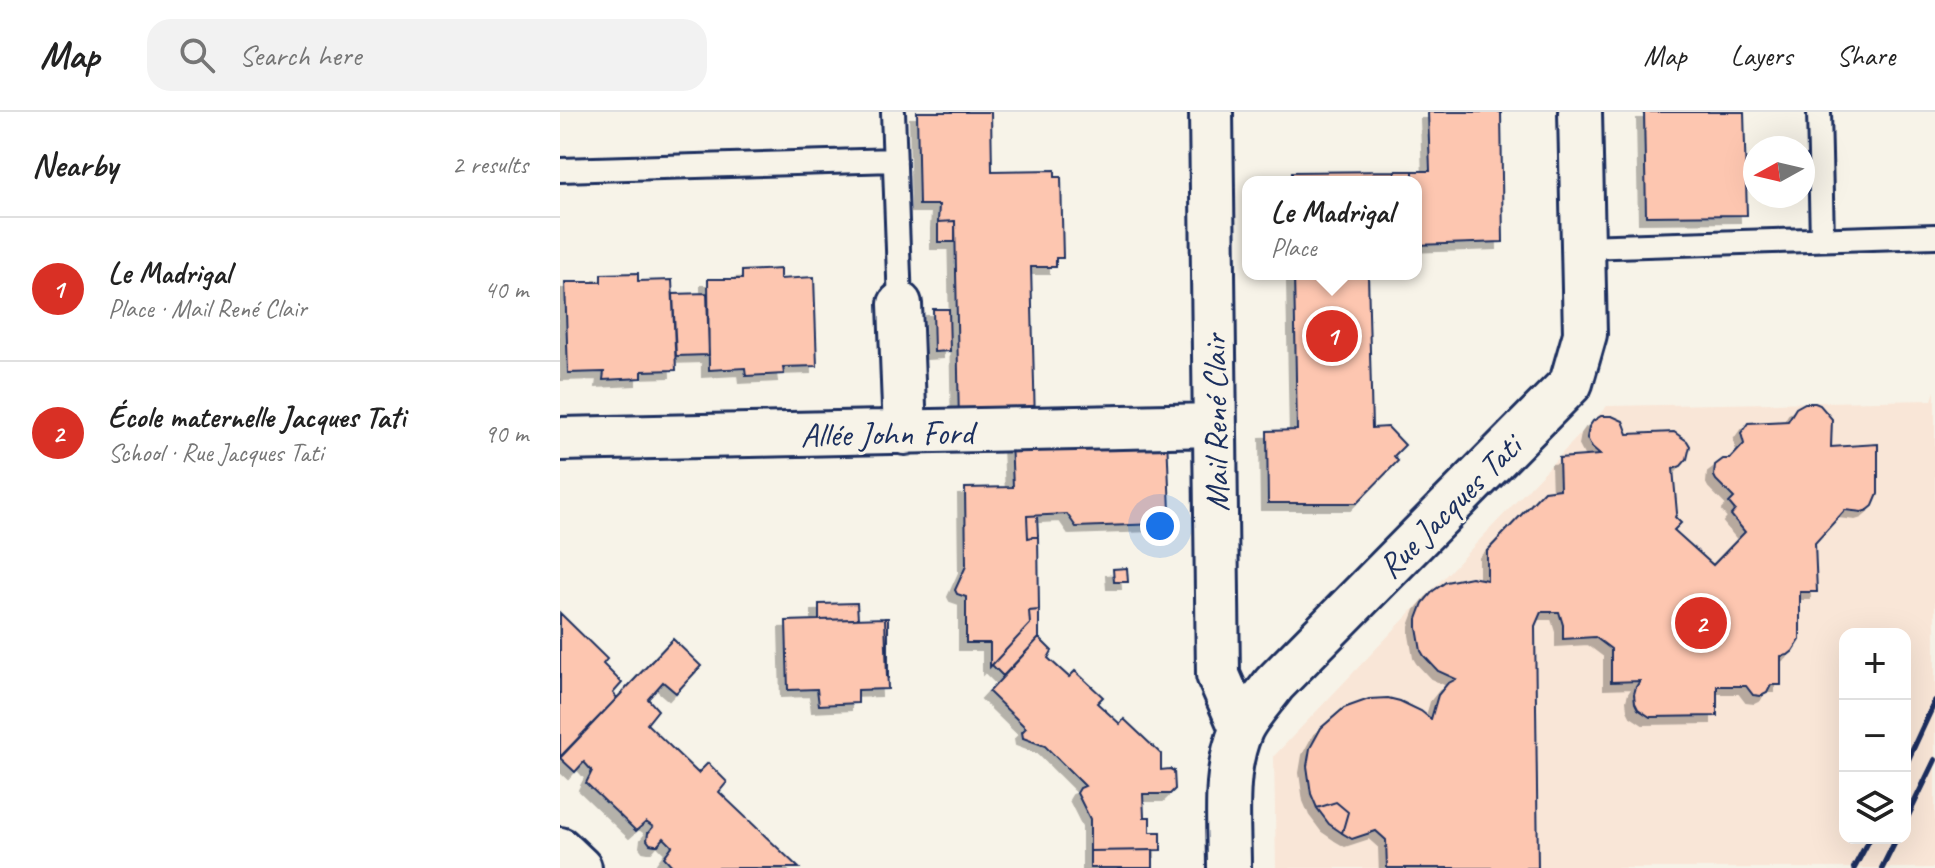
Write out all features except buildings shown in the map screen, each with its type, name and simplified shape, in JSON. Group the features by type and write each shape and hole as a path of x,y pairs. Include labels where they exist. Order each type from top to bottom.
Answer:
{"street":[{"name":"Mail René Clair","path":"1211,112 1218,675 1241,728"},
{"name":"Rue Jacques Tati","path":"1229,868 1232,762 1241,728 1274,684 1571,383 1585,334 1580,112"},
{"path":"900,304 905,433"},
{"name":"Allée John Ford","path":"560,439 1215,425"},
{"path":"560,849 580,868"}],"lane":[{"path":"893,112 900,304"},
{"path":"1819,112 1822,239"},
{"path":"560,170 895,160"},
{"path":"1583,247 1935,236"}],"shaded area":[{"path":"1935,391 1935,868 1276,868 1274,756 1607,406 1932,400"}],"railway":[{"path":"1911,753 1935,701"},
{"path":"1911,810 1935,760"},
{"path":"1854,868 1867,844"},
{"path":"1882,868 1894,844"}],"place":[{"name":"Le Madrigal","path":"1332,336"},
{"name":"École maternelle Jacques Tati","path":"1701,623"}]}
